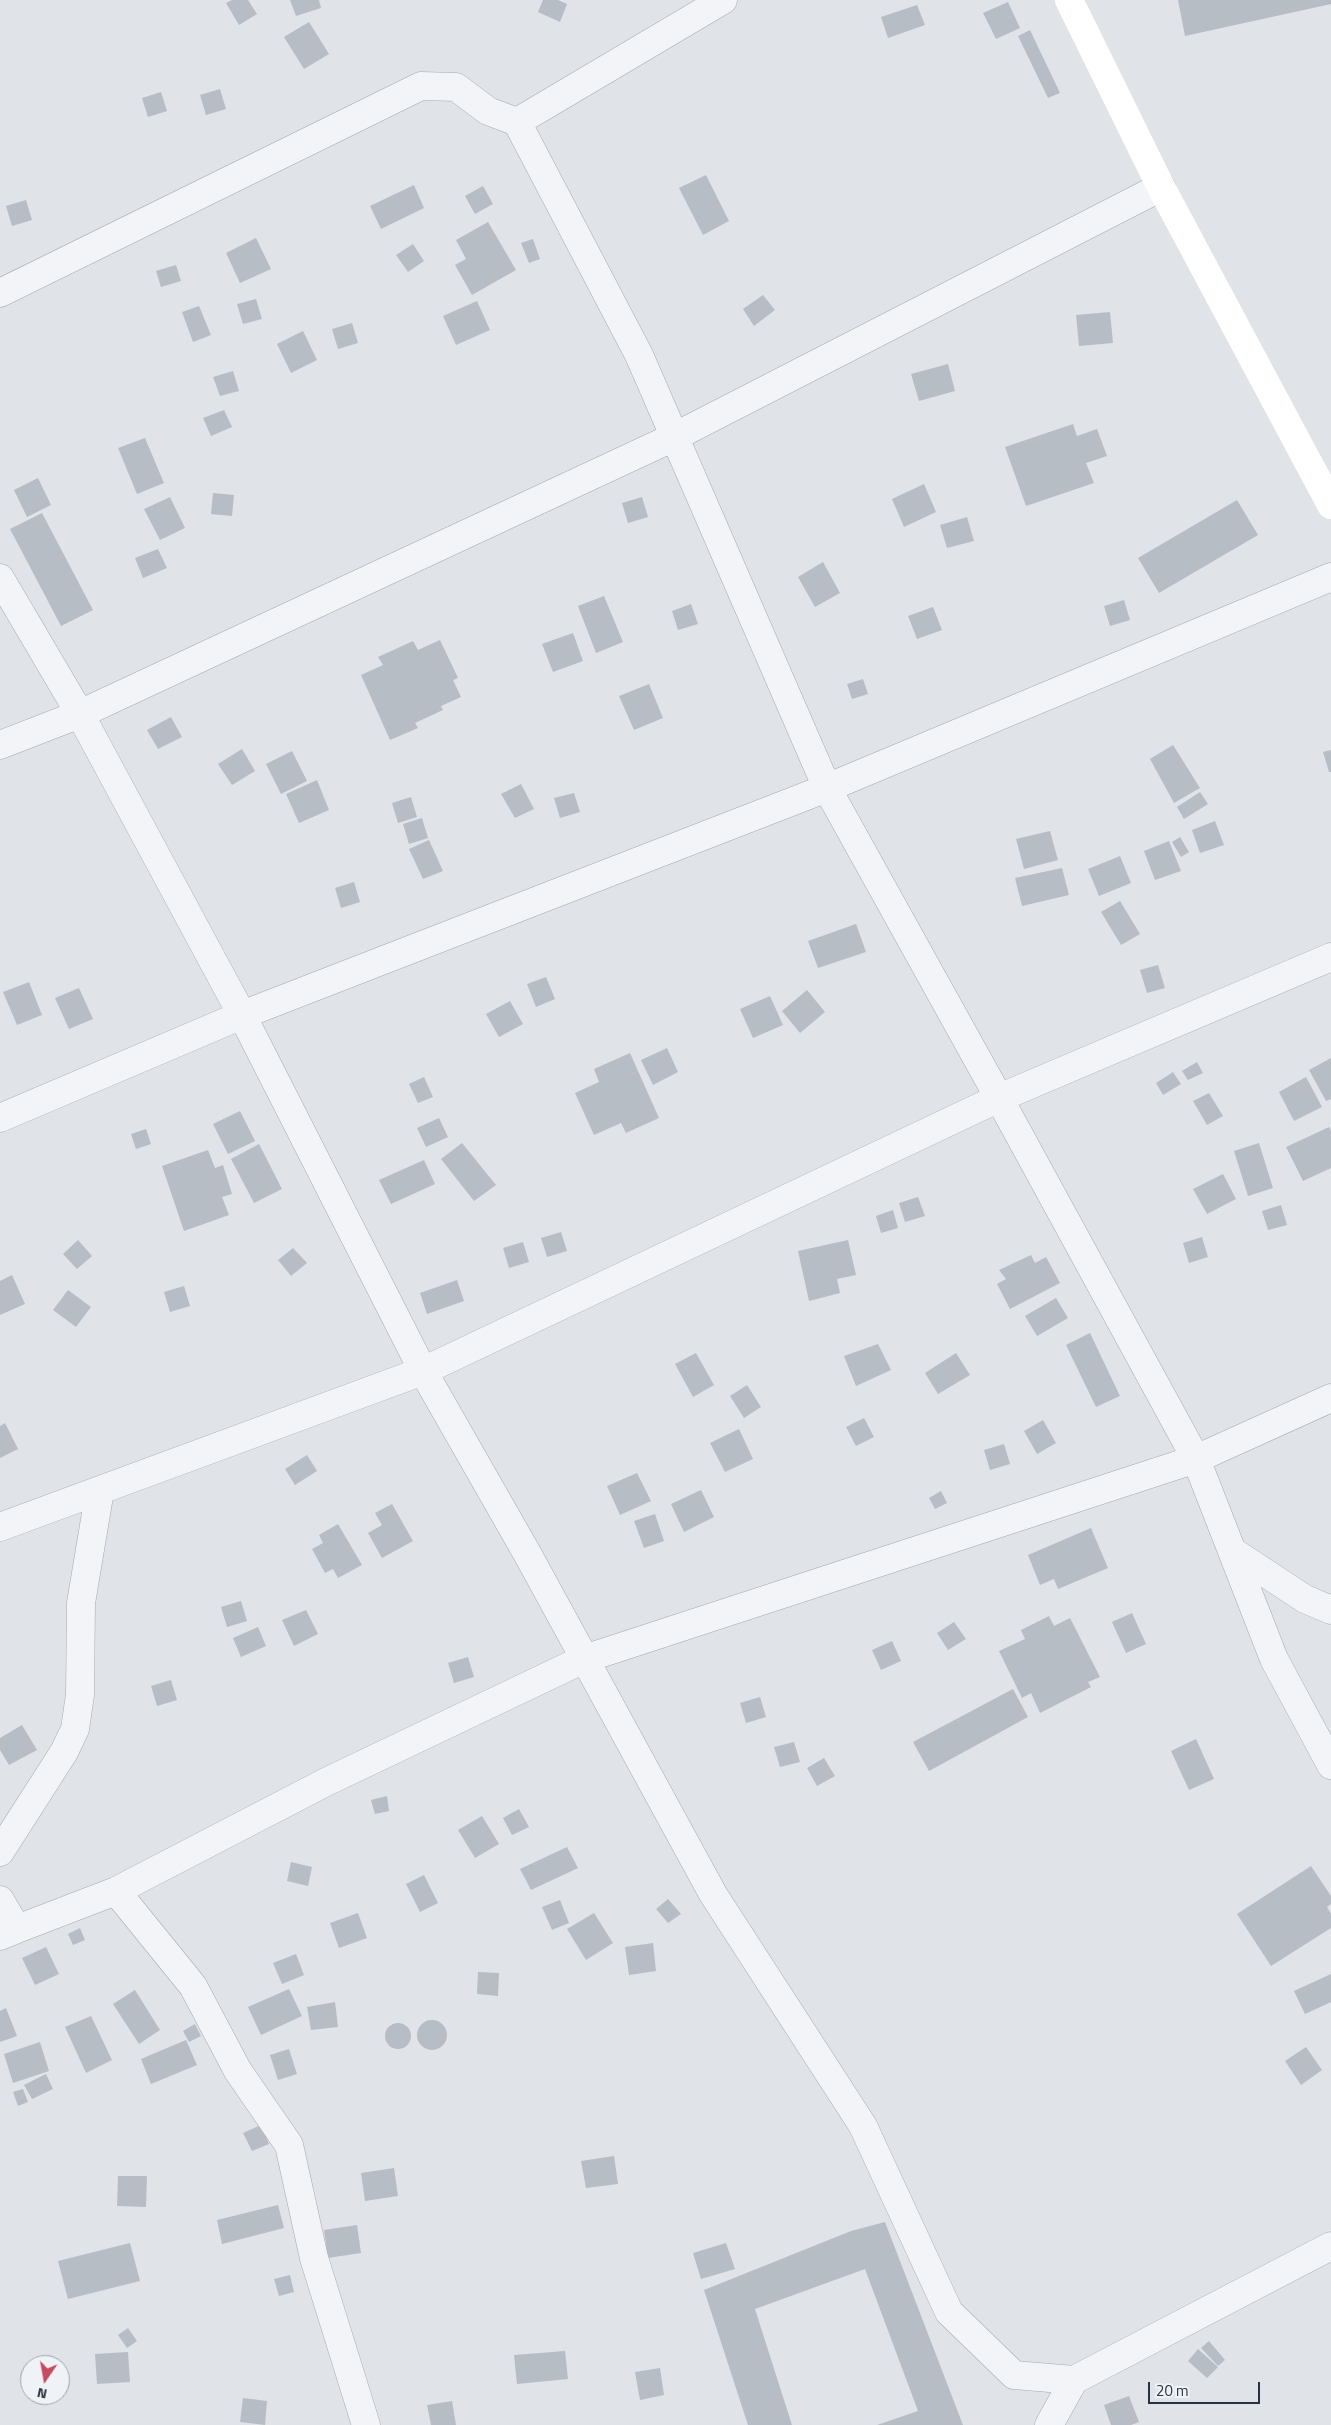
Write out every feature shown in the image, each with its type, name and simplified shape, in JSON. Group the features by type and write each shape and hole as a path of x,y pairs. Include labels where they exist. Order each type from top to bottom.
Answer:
{"street":[{"path":"517,122 723,0"},
{"path":"1069,0 1161,187 1331,505"},
{"path":"0,293 421,86 456,87 488,111 517,122 639,355 827,788 1196,1459 1274,1660 1331,1765"},
{"path":"0,744 80,714 674,437 1161,187"},
{"path":"0,1118 242,1014 827,788 1331,577"},
{"path":"0,578 80,714 242,1014 423,1372 713,1894 863,2126 949,2312 1014,2375 1074,2380 1331,2246"},
{"path":"0,1527 423,1372 999,1098 1331,957"},
{"path":"0,1900 8,1932 116,1891 326,1782 584,1659 1196,1459 1331,1398"},
{"path":"0,1852 64,1752 75,1729 80,1695 81,1603 100,1490"},
{"path":"1232,1551 1305,1599 1331,1610"},
{"path":"116,1891 193,1986 238,2071 289,2145 314,2258 366,2425"},
{"path":"1049,2425 1074,2380"}],"building":[{"path":"232,0 248,0 257,14 239,25 226,3"},
{"path":"290,0 319,0 321,8 296,16"},
{"path":"543,0 558,0 567,4 560,22 538,12"},
{"path":"1178,0 1331,0 1331,4 1185,36"},
{"path":"1008,2 1020,28 996,39 983,13"},
{"path":"917,5 925,25 888,38 881,17"},
{"path":"309,22 329,54 304,69 284,37"},
{"path":"1030,30 1060,93 1048,98 1018,36"},
{"path":"220,89 226,109 206,115 200,95"},
{"path":"161,92 167,111 148,117 142,98"},
{"path":"706,175 729,221 703,235 679,188"},
{"path":"414,185 424,208 381,229 370,206"},
{"path":"483,186 493,204 475,214 465,196"},
{"path":"26,200 32,220 12,226 6,206"},
{"path":"488,222 516,270 472,295 455,265 466,259 456,240"},
{"path":"256,238 271,269 240,283 226,253"},
{"path":"533,239 540,259 529,263 521,243"},
{"path":"413,244 424,261 408,272 396,255"},
{"path":"176,265 181,281 161,287 156,271"},
{"path":"763,295 775,310 754,326 743,309"},
{"path":"256,299 262,319 243,324 237,304"},
{"path":"477,301 490,330 456,345 443,316"},
{"path":"199,306 211,335 193,342 182,312"},
{"path":"1110,312 1113,343 1079,346 1076,315"},
{"path":"352,323 358,343 338,349 332,329"},
{"path":"303,331 317,360 291,373 277,344"},
{"path":"948,364 955,391 919,401 911,374"},
{"path":"233,371 239,391 220,396 213,377"},
{"path":"224,410 232,427 211,436 203,418"},
{"path":"1073,424 1077,436 1097,429 1107,456 1086,463 1094,483 1026,506 1005,447"},
{"path":"145,438 164,483 137,494 118,448"},
{"path":"38,478 51,505 27,517 14,490"},
{"path":"924,484 936,512 904,527 892,499"},
{"path":"213,493 234,495 232,516 211,514"},
{"path":"170,497 185,528 160,540 144,509"},
{"path":"642,497 648,517 628,523 622,503"},
{"path":"1237,500 1258,535 1159,593 1138,558"},
{"path":"42,513 93,610 61,626 10,529"},
{"path":"967,517 974,541 947,548 940,525"},
{"path":"158,549 167,568 143,578 135,558"},
{"path":"823,562 840,593 815,607 798,577"},
{"path":"604,596 623,642 596,653 578,606"},
{"path":"1124,600 1130,620 1110,626 1104,606"},
{"path":"691,604 698,624 678,630 672,611"},
{"path":"933,607 942,630 917,639 908,616"},
{"path":"573,633 583,661 553,672 542,644"},
{"path":"440,640 458,678 453,680 461,697 441,706 443,710 415,723 418,728 390,740 361,675 383,665 378,657 413,641 418,650"},
{"path":"863,679 868,694 852,699 847,684"},
{"path":"649,684 663,718 634,730 619,696"},
{"path":"171,717 182,737 158,749 147,730"},
{"path":"1173,745 1200,788 1174,803 1150,759"},
{"path":"242,749 255,771 232,785 218,764"},
{"path":"1331,750 1331,772 1329,772 1323,752"},
{"path":"292,751 307,781 281,794 266,764"},
{"path":"317,780 329,810 299,823 286,794"},
{"path":"521,784 534,809 515,818 501,794"},
{"path":"1200,792 1208,804 1184,819 1177,807"},
{"path":"574,793 580,812 560,818 554,798"},
{"path":"411,797 417,817 398,823 392,803"},
{"path":"422,818 428,838 409,844 403,824"},
{"path":"1215,821 1224,845 1200,853 1192,830"},
{"path":"1050,831 1058,860 1024,869 1016,839"},
{"path":"1180,837 1189,852 1181,857 1172,842"},
{"path":"429,840 443,871 423,879 409,849"},
{"path":"1169,841 1181,871 1155,880 1144,851"},
{"path":"1120,856 1131,883 1099,896 1088,869"},
{"path":"1062,868 1069,895 1022,906 1015,878"},
{"path":"354,882 360,902 341,908 335,888"},
{"path":"1120,901 1140,934 1121,945 1101,912"},
{"path":"856,924 866,952 818,968 808,941"},
{"path":"1158,965 1165,988 1147,993 1140,970"},
{"path":"546,977 555,999 536,1007 527,984"},
{"path":"29,982 42,1015 17,1025 3,992"},
{"path":"79,988 93,1019 69,1029 55,998"},
{"path":"807,990 825,1012 800,1033 782,1011"},
{"path":"770,996 783,1025 753,1038 740,1009"},
{"path":"510,1001 523,1024 499,1037 486,1014"},
{"path":"667,1048 678,1072 653,1085 641,1060"},
{"path":"630,1053 659,1118 626,1133 621,1123 594,1135 575,1093 599,1082 594,1069"},
{"path":"1331,1058 1331,1099 1326,1101 1309,1070"},
{"path":"1197,1062 1203,1073 1188,1080 1182,1071"},
{"path":"1173,1072 1181,1084 1163,1095 1156,1083"},
{"path":"424,1077 433,1097 418,1103 409,1084"},
{"path":"1306,1077 1322,1107 1294,1121 1279,1092"},
{"path":"1209,1093 1223,1116 1207,1125 1193,1101"},
{"path":"240,1111 255,1141 228,1154 213,1124"},
{"path":"439,1118 448,1137 426,1147 417,1128"},
{"path":"1329,1127 1331,1131 1331,1168 1303,1181 1286,1147"},
{"path":"146,1129 151,1144 136,1149 131,1134"},
{"path":"462,1143 496,1185 474,1201 441,1159"},
{"path":"1259,1143 1273,1188 1248,1196 1234,1151"},
{"path":"259,1144 282,1189 254,1203 231,1159"},
{"path":"208,1150 215,1168 223,1165 232,1194 222,1197 229,1215 184,1231 162,1166"},
{"path":"424,1160 435,1184 391,1204 379,1180"},
{"path":"1223,1174 1236,1199 1207,1214 1193,1189"},
{"path":"918,1197 925,1216 905,1222 899,1203"},
{"path":"1281,1205 1287,1225 1268,1230 1262,1211"},
{"path":"893,1210 898,1228 881,1233 876,1216"},
{"path":"561,1232 567,1251 547,1257 541,1238"},
{"path":"1202,1237 1208,1257 1189,1263 1183,1243"},
{"path":"78,1240 92,1256 77,1269 63,1254"},
{"path":"848,1240 856,1275 837,1279 840,1293 809,1301 798,1251"},
{"path":"523,1242 529,1262 509,1268 503,1248"},
{"path":"293,1248 307,1263 291,1276 278,1260"},
{"path":"1031,1255 1035,1263 1046,1257 1060,1283 1010,1309 997,1284 1006,1279 999,1270"},
{"path":"12,1275 25,1304 0,1315 0,1281"},
{"path":"457,1280 464,1301 427,1314 420,1293"},
{"path":"184,1286 190,1306 170,1312 164,1292"},
{"path":"68,1290 91,1307 76,1327 53,1310"},
{"path":"1056,1298 1068,1318 1037,1336 1025,1316"},
{"path":"1090,1333 1120,1396 1096,1407 1066,1345"},
{"path":"878,1344 891,1370 856,1386 844,1356"},
{"path":"696,1353 714,1385 693,1397 675,1364"},
{"path":"956,1353 970,1375 938,1394 925,1373"},
{"path":"747,1385 761,1407 744,1418 730,1396"},
{"path":"864,1418 874,1437 856,1446 846,1427"},
{"path":"1043,1420 1056,1443 1037,1454 1024,1431"},
{"path":"5,1423 18,1449 0,1458 0,1426"},
{"path":"739,1429 753,1459 725,1472 710,1443"},
{"path":"1004,1444 1010,1464 990,1470 984,1450"},
{"path":"307,1455 317,1471 295,1485 285,1469"},
{"path":"637,1473 651,1501 620,1515 607,1486"},
{"path":"701,1490 714,1517 684,1532 671,1504"},
{"path":"941,1491 947,1503 935,1509 929,1498"},
{"path":"392,1504 413,1541 382,1558 368,1533 382,1525 375,1513"},
{"path":"655,1514 664,1541 644,1548 634,1521"},
{"path":"338,1524 362,1565 338,1578 333,1569 325,1573 312,1549 323,1543 319,1535"},
{"path":"1091,1528 1108,1568 1058,1589 1054,1579 1040,1585 1028,1555"},
{"path":"241,1601 247,1621 227,1627 221,1607"},
{"path":"306,1610 318,1634 294,1646 282,1620"},
{"path":"1132,1613 1146,1644 1126,1653 1112,1622"},
{"path":"1049,1616 1054,1626 1070,1618 1100,1677 1088,1682 1091,1687 1040,1713 1031,1693 1022,1698 999,1651 1025,1639 1021,1630"},
{"path":"954,1622 966,1639 948,1650 937,1633"},
{"path":"258,1627 266,1646 241,1657 233,1638"},
{"path":"892,1641 901,1661 881,1670 872,1650"},
{"path":"468,1657 474,1677 454,1683 448,1663"},
{"path":"171,1680 177,1700 157,1706 151,1686"},
{"path":"1013,1689 1028,1717 929,1771 913,1742"},
{"path":"760,1697 766,1717 746,1723 740,1703"},
{"path":"22,1725 37,1750 9,1765 0,1750 0,1738"},
{"path":"1196,1739 1214,1779 1189,1790 1171,1751"},
{"path":"794,1742 800,1762 780,1767 774,1747"},
{"path":"824,1758 835,1776 817,1786 807,1768"},
{"path":"387,1796 389,1811 375,1814 371,1800"},
{"path":"519,1809 529,1827 512,1835 503,1818"},
{"path":"482,1816 499,1844 475,1858 458,1830"},
{"path":"567,1847 578,1868 531,1890 520,1869"},
{"path":"291,1862 312,1867 308,1886 287,1881"},
{"path":"1311,1866 1331,1896 1331,1904 1327,1907 1331,1914 1331,1928 1271,1966 1237,1914"},
{"path":"424,1875 438,1903 420,1912 406,1884"},
{"path":"668,1899 681,1914 668,1923 656,1909"},
{"path":"560,1900 569,1923 552,1930 542,1907"},
{"path":"358,1913 367,1938 339,1948 330,1923"},
{"path":"594,1913 613,1943 586,1960 567,1929"},
{"path":"80,1928 85,1940 73,1945 68,1934"},
{"path":"653,1943 656,1971 629,1975 625,1947"},
{"path":"46,1947 59,1974 35,1985 22,1958"},
{"path":"296,1954 304,1975 282,1984 273,1963"},
{"path":"478,1972 499,1973 498,1996 477,1994"},
{"path":"1331,1974 1331,2002 1305,2014 1294,1991"},
{"path":"289,1989 302,2016 261,2035 248,2007"},
{"path":"135,1990 160,2030 139,2044 113,2004"},
{"path":"335,2002 338,2027 311,2030 307,2007"},
{"path":"6,2008 17,2036 0,2042 0,2011"},
{"path":"91,2016 112,2060 86,2073 65,2027"},
{"path":"432,2020 438,2021 446,2029 446,2041 438,2049 432,2050 426,2049 418,2041 417,2035 418,2029 426,2021"},
{"path":"398,2023 407,2027 411,2036 407,2045 398,2049 389,2045 385,2036 389,2027"},
{"path":"195,2024 201,2036 189,2042 183,2031"},
{"path":"186,2040 197,2065 151,2084 141,2059"},
{"path":"40,2042 49,2071 13,2083 4,2054"},
{"path":"1306,2047 1322,2070 1301,2085 1285,2061"},
{"path":"289,2049 297,2074 278,2080 270,2055"},
{"path":"46,2074 53,2089 32,2099 24,2085"},
{"path":"23,2089 28,2102 18,2106 13,2092"},
{"path":"261,2125 269,2144 252,2151 243,2133"},
{"path":"614,2156 618,2184 586,2188 581,2161"},
{"path":"394,2168 398,2196 365,2201 361,2173"},
{"path":"118,2176 147,2176 146,2207 117,2206"},
{"path":"278,2205 284,2228 222,2244 217,2220"},
{"path":"885,2222 963,2425 877,2425 918,2411 865,2269 755,2309 792,2425 748,2425 704,2290 851,2231"},
{"path":"357,2225 361,2253 328,2258 324,2230"},
{"path":"130,2243 140,2281 68,2299 58,2261"},
{"path":"726,2243 735,2269 701,2279 693,2253"},
{"path":"290,2275 294,2292 279,2296 274,2279"},
{"path":"128,2328 137,2341 127,2348 118,2335"},
{"path":"1209,2341 1225,2360 1218,2366 1201,2348"},
{"path":"1198,2349 1218,2367 1207,2378 1188,2361"},
{"path":"565,2351 568,2379 517,2384 514,2355"},
{"path":"128,2352 130,2382 97,2384 95,2354"},
{"path":"660,2368 664,2395 640,2400 635,2372"},
{"path":"1129,2396 1139,2422 1131,2425 1111,2425 1104,2405"},
{"path":"243,2398 267,2401 265,2425 240,2422"},
{"path":"452,2401 456,2425 431,2425 427,2405"}]}
